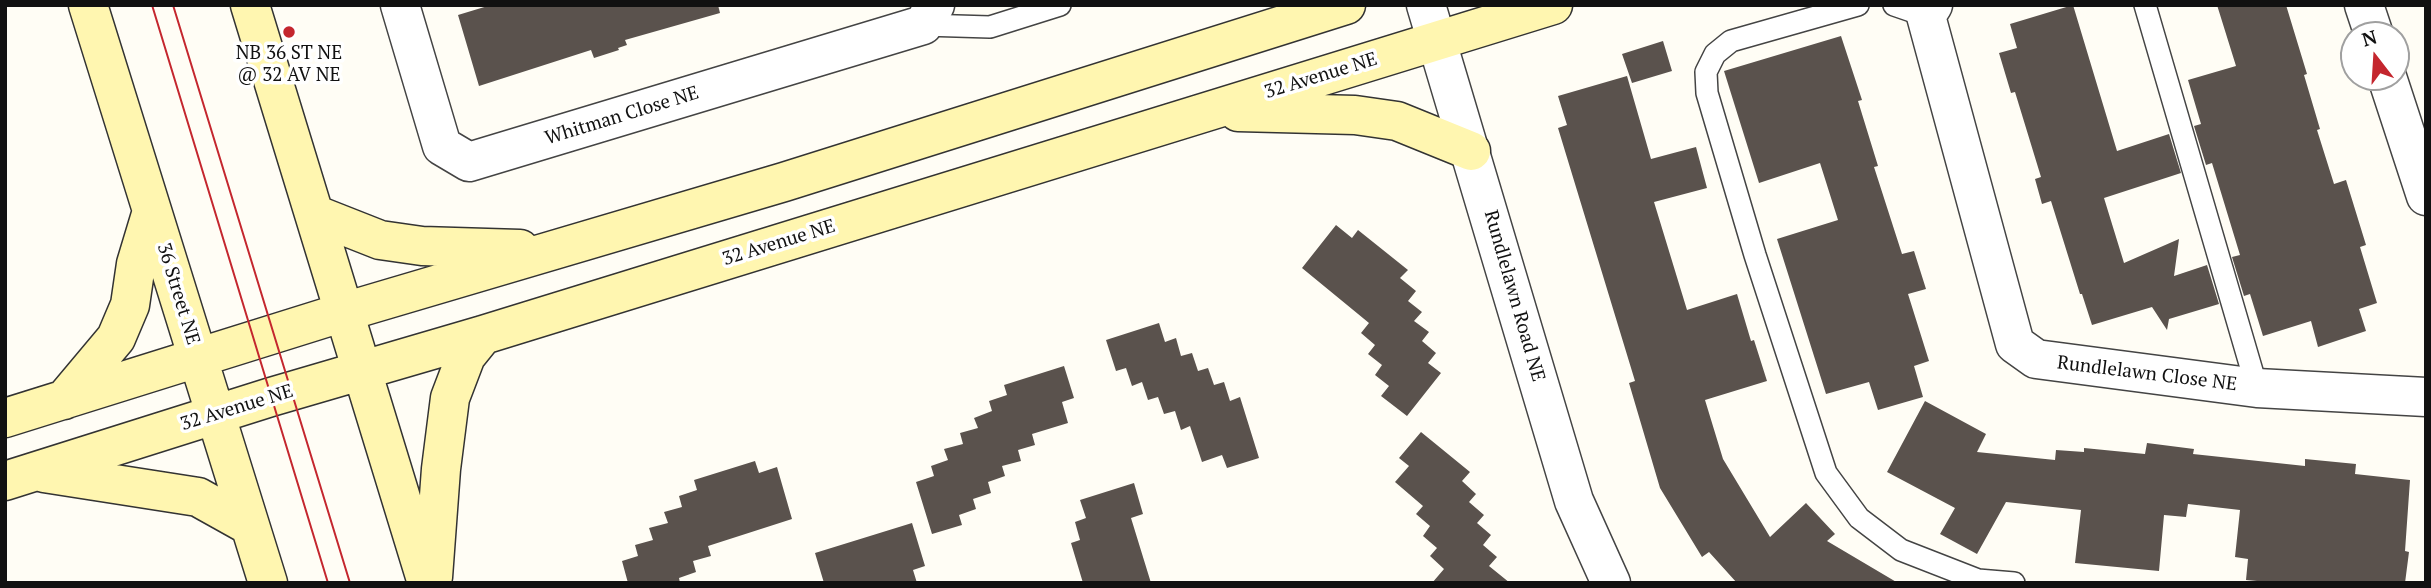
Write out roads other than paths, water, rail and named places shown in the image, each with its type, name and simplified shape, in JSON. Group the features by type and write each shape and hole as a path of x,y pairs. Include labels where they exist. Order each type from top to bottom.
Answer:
{"main road":[{"name":"36 Street NE","path":"88,5 268,583"},
{"path":"250,5 427,583"},
{"path":"5,418 344,312 784,182 1346,5"},
{"name":"32 Avenue NE","path":"20,476 1553,5"},
{"path":"1205,111 1354,115 1397,121 1471,150"},
{"path":"64,400 116,338 130,305 136,264 152,211"},
{"path":"314,214 380,240 422,246 552,250"},
{"path":"433,583 441,469 450,398 466,356 483,335"},
{"path":"20,476 198,497 250,526"}],"street":[{"name":"Whitman Close NE","path":"400,5 442,146 469,162 929,15"},
{"name":"Rundlelawn Road NE","path":"1426,5 1574,501 1611,583"},
{"name":"Rundlelawn Close NE","path":"1918,9 2015,344 2036,359 2257,388 2426,397"},
{"path":"2392,91 2426,196"}],"lane":[{"path":"929,15 990,27 1060,5"},
{"path":"1858,5 1731,41 1715,54 1706,72 1707,93 1755,255 1826,473 1859,518 1901,550 1978,580 2014,583"},
{"path":"2145,5 2257,388"}],"tram line":[{"path":"152,5 328,583"},
{"path":"173,5 350,583"}],"place":[{"name":"NB 36 ST NE @ 32 AV NE","path":"289,32"}]}
